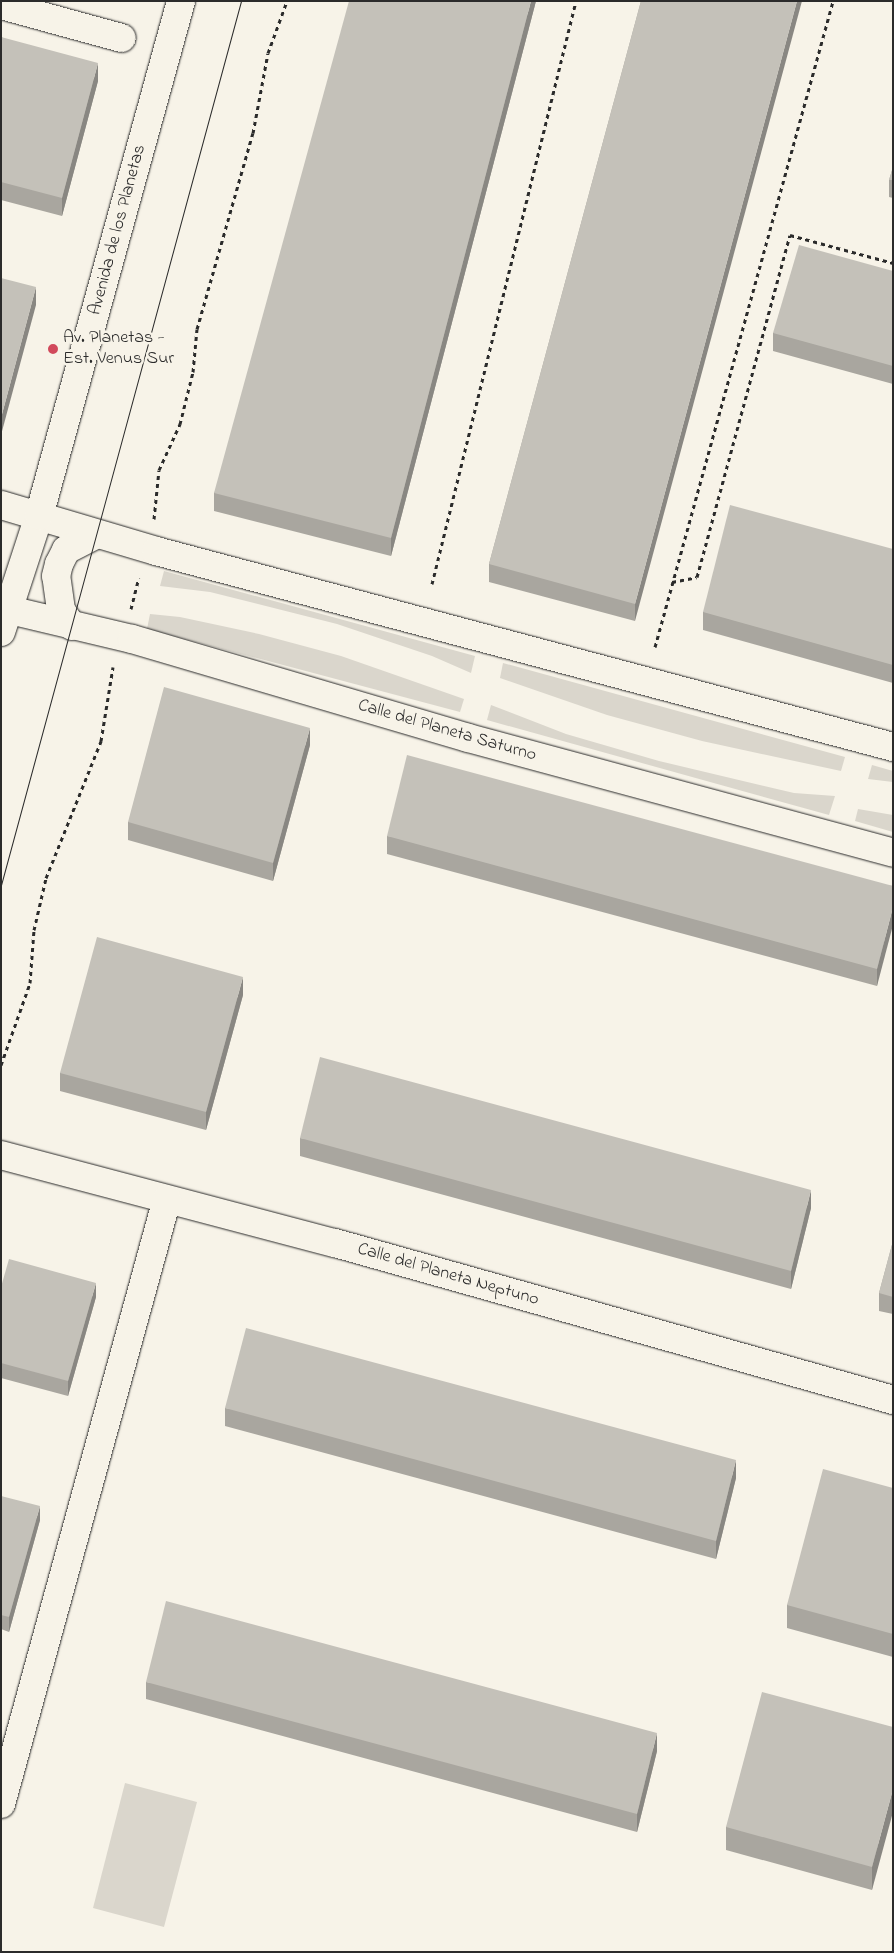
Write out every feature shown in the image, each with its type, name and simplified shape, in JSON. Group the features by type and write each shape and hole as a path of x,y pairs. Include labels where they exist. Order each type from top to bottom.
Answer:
{"street":[{"name":"Avenida de los Planetas","path":"3,617 39,516 181,1"},
{"path":"1,5 122,38"},
{"path":"1,505 97,534 893,747"},
{"path":"72,626 61,610 56,576 59,564 66,550 97,534"},
{"name":"Calle del Planeta Saturno","path":"3,617 72,626 132,639 468,738 893,853"},
{"name":"Calle del Planeta Neptuno","path":"1,1156 167,1199 893,1400"},
{"path":"1,1804 167,1199"}],"path":[{"path":"432,584 576,1"},
{"path":"655,647 833,1"},
{"path":"672,582 696,577 790,235 893,263"}],"shaded area":[{"path":"164,571 475,656 471,673 432,656 337,624 210,592 160,586"},
{"path":"150,614 180,617 259,634 341,656 464,699 460,712 147,629"},
{"path":"503,663 845,757 841,771 702,741 607,715 500,678"},
{"path":"491,705 566,734 659,761 794,793 835,796 829,815 487,720"},
{"path":"872,765 893,771 893,782 868,779"},
{"path":"858,809 893,815 893,832 855,821"},
{"path":"125,1783 197,1802 164,1927 93,1908"}],"building":[{"path":"349,1 531,1 391,538 214,493"},
{"path":"641,1 797,1 635,604 489,564"},
{"path":"1,37 98,63 62,198 1,182"},
{"path":"893,167 893,180 889,180"},
{"path":"799,245 893,271 893,366 773,333"},
{"path":"1,278 36,287 1,418"},
{"path":"730,505 893,549 893,665 703,612"},
{"path":"164,687 310,728 273,863 128,822"},
{"path":"407,755 893,886 893,907 877,969 387,836"},
{"path":"97,937 243,977 206,1112 60,1073"},
{"path":"320,1057 811,1190 791,1271 300,1138"},
{"path":"893,1241 893,1297 879,1293"},
{"path":"9,1259 96,1283 68,1381 1,1363 1,1287"},
{"path":"246,1328 736,1460 716,1541 225,1408"},
{"path":"823,1469 893,1488 893,1634 787,1605"},
{"path":"1,1496 40,1506 9,1617 1,1615"},
{"path":"166,1601 657,1733 637,1814 146,1682"},
{"path":"762,1692 893,1727 893,1789 872,1867 726,1827"}],"tram line":[{"path":"1,885 241,1"}],"place":[{"name":"Av. Planetas - Est. Venus Sur","path":"53,349"}]}
